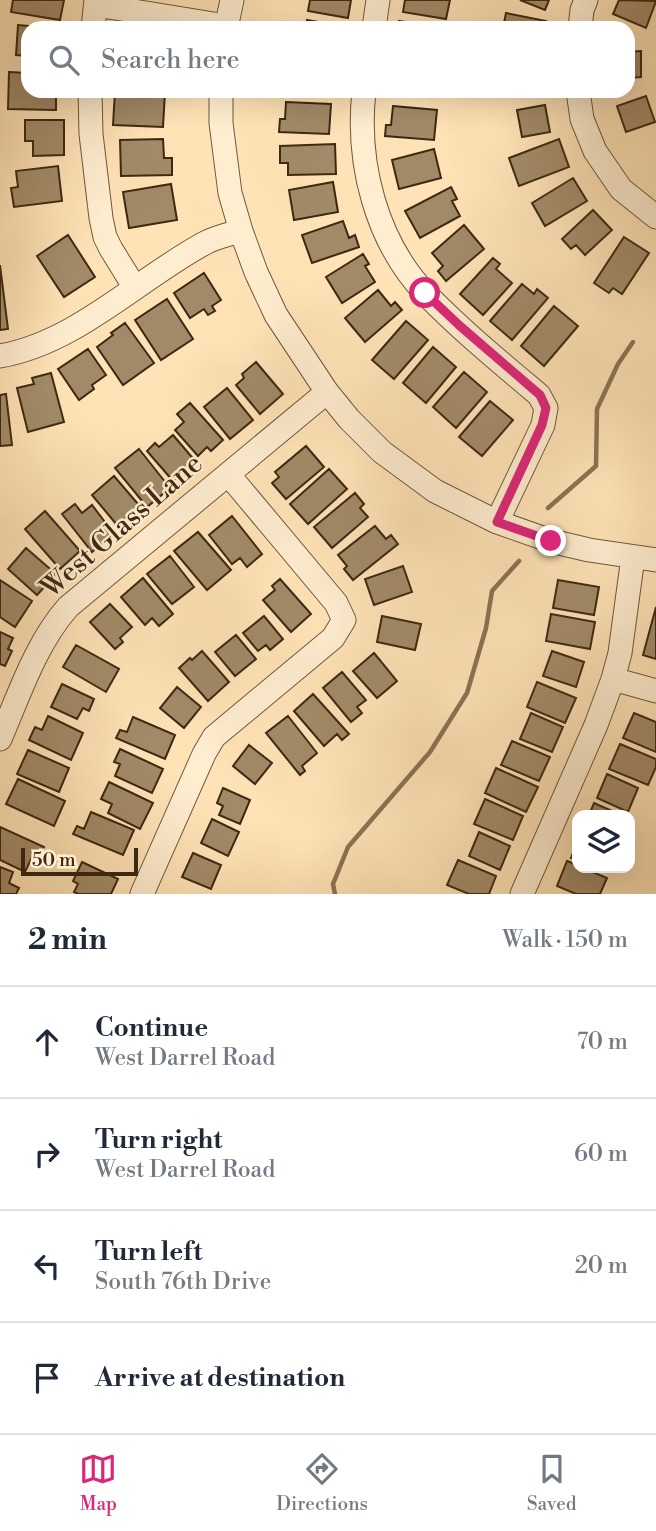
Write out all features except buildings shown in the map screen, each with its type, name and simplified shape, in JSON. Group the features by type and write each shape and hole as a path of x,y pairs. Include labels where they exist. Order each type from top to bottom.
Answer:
{"street":[{"path":"227,21 232,0"},
{"path":"375,21 378,0"},
{"path":"581,21 586,0"},
{"path":"94,21 96,2 195,21"},
{"path":"90,98 91,134 101,218 111,250 135,288"},
{"path":"221,98 221,124 230,193 240,231 256,272 276,315 327,392 349,419 382,452 435,491 497,522 551,541 645,558 613,679 596,725 522,894"},
{"path":"363,98 362,140 366,174 376,210 401,261 425,293 540,395 546,408 542,425 497,522"},
{"path":"579,98 582,119 595,151 621,189 656,217"},
{"path":"0,356 33,348 61,336 208,242 240,231"},
{"name":"West Glass Lane","path":"0,739 40,648 57,620 78,598 327,392"},
{"path":"142,894 214,737 333,638 344,620 336,603 228,474"},
{"path":"613,679 656,691"}],"waterway":[{"path":"548,508 596,466 597,409 618,364 633,342"},
{"path":"335,894 333,884 348,847 430,752 467,693 486,628 492,591 519,561"}],"route":[{"path":"425,293 540,395 546,408 542,425 497,522 551,541"}]}
